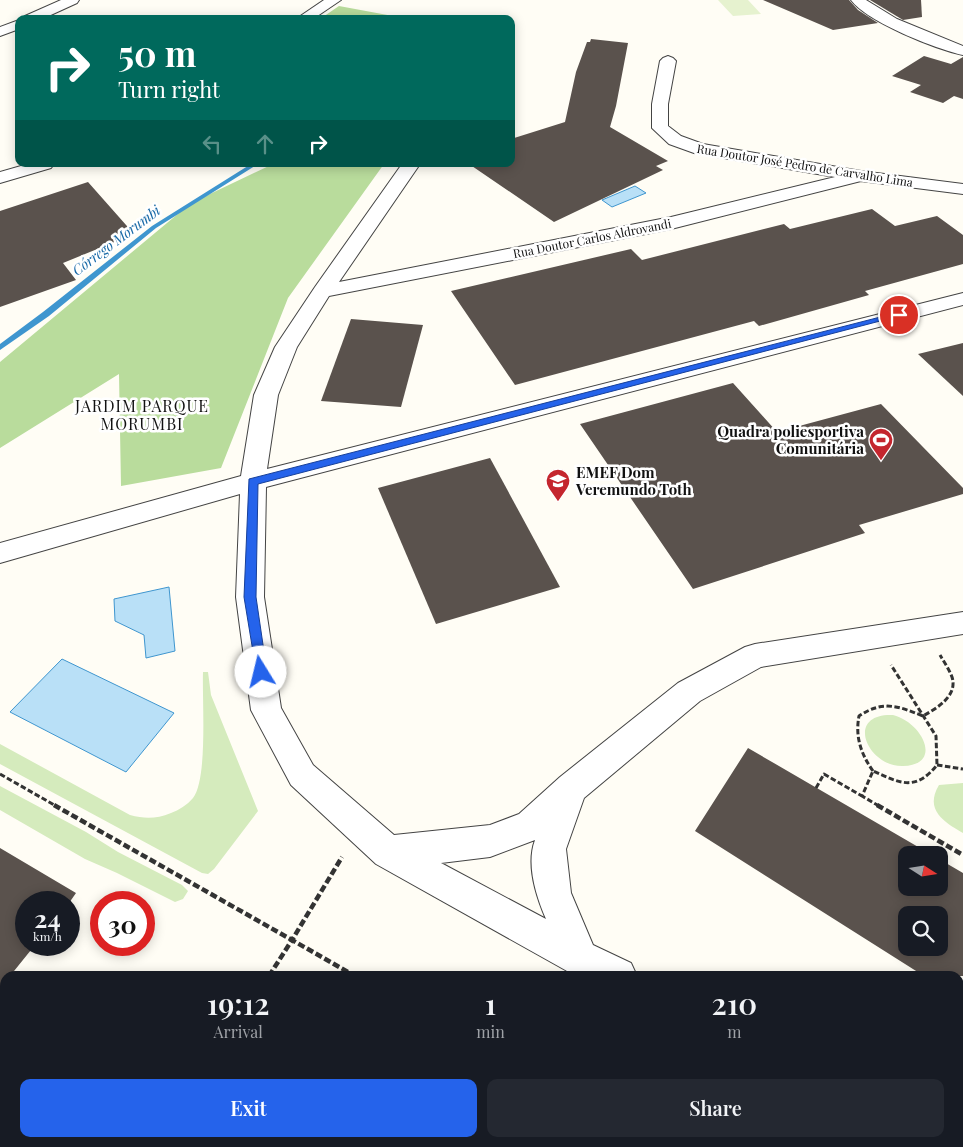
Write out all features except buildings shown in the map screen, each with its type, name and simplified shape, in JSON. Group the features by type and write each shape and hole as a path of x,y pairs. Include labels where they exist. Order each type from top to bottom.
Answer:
{"street":[{"path":"39,15 72,0"},
{"path":"309,15 334,0"},
{"path":"858,0 863,5 898,24 963,51"},
{"path":"0,32 15,26"},
{"name":"Rua Doutor José Pedro de Carvalho Lima","path":"668,61 660,104 660,128 675,140 700,149 861,176 963,189"},
{"path":"0,178 35,167"},
{"path":"409,167 286,347 266,395 253,482 250,597 266,710 302,775 388,852 580,958 607,971"},
{"name":"Rua Doutor Carlos Aldrovandi","path":"322,292 671,223 861,176"},
{"path":"0,553 253,482 963,299"},
{"path":"388,852 490,841 530,826 572,788 690,692 755,656 963,623"},
{"path":"572,788 549,849 553,894 580,958"}],"path":[{"path":"923,716 944,703 953,684 952,677 924,629"},
{"path":"874,636 936,736 938,751 937,765 929,775 910,784 901,783 873,771 863,758 857,740 858,716 869,708 890,704 923,716"},
{"path":"937,765 963,768"},
{"path":"862,796 873,771"},
{"path":"0,774 346,971"},
{"path":"816,788 824,774 963,855"},
{"path":"271,971 361,827"}],"green space":[{"path":"718,0 748,0 761,14 733,16"},
{"path":"339,6 387,15 326,15"},
{"path":"267,167 382,167 288,298 221,468 121,486 119,374 0,448 0,362 191,203"},
{"path":"203,672 208,672 211,695 258,811 214,869 208,874 202,873 0,764 0,744 130,815 150,818 174,812 193,798 198,788 201,774"},
{"path":"893,715 913,726 920,734 926,751 923,759 916,764 903,766 890,764 879,758 871,750 866,740 865,731 869,722 878,717"},
{"path":"963,783 963,833 943,820 935,808 934,802 939,785"},
{"path":"0,786 86,832 118,852 182,885 188,891 183,899 175,902 85,859 0,810"}],"water":[{"path":"635,186 646,193 612,207 602,200"},
{"path":"169,587 175,651 146,658 144,635 115,621 114,599"},
{"path":"62,659 174,713 126,772 10,712"}],"waterway":[{"name":"Córrego Morumbi","path":"0,348 46,314 154,227 250,167"}],"place":[{"name":"Quadra poliesportiva Comunitária","path":"881,461"},
{"name":"EMEF Dom Veremundo Toth","path":"558,502"}],"district":[{"name":"JARDIM PARQUE MORUMBI","path":"142,414"}],"route":[{"path":"261,672 250,597 253,482 899,315"}]}
